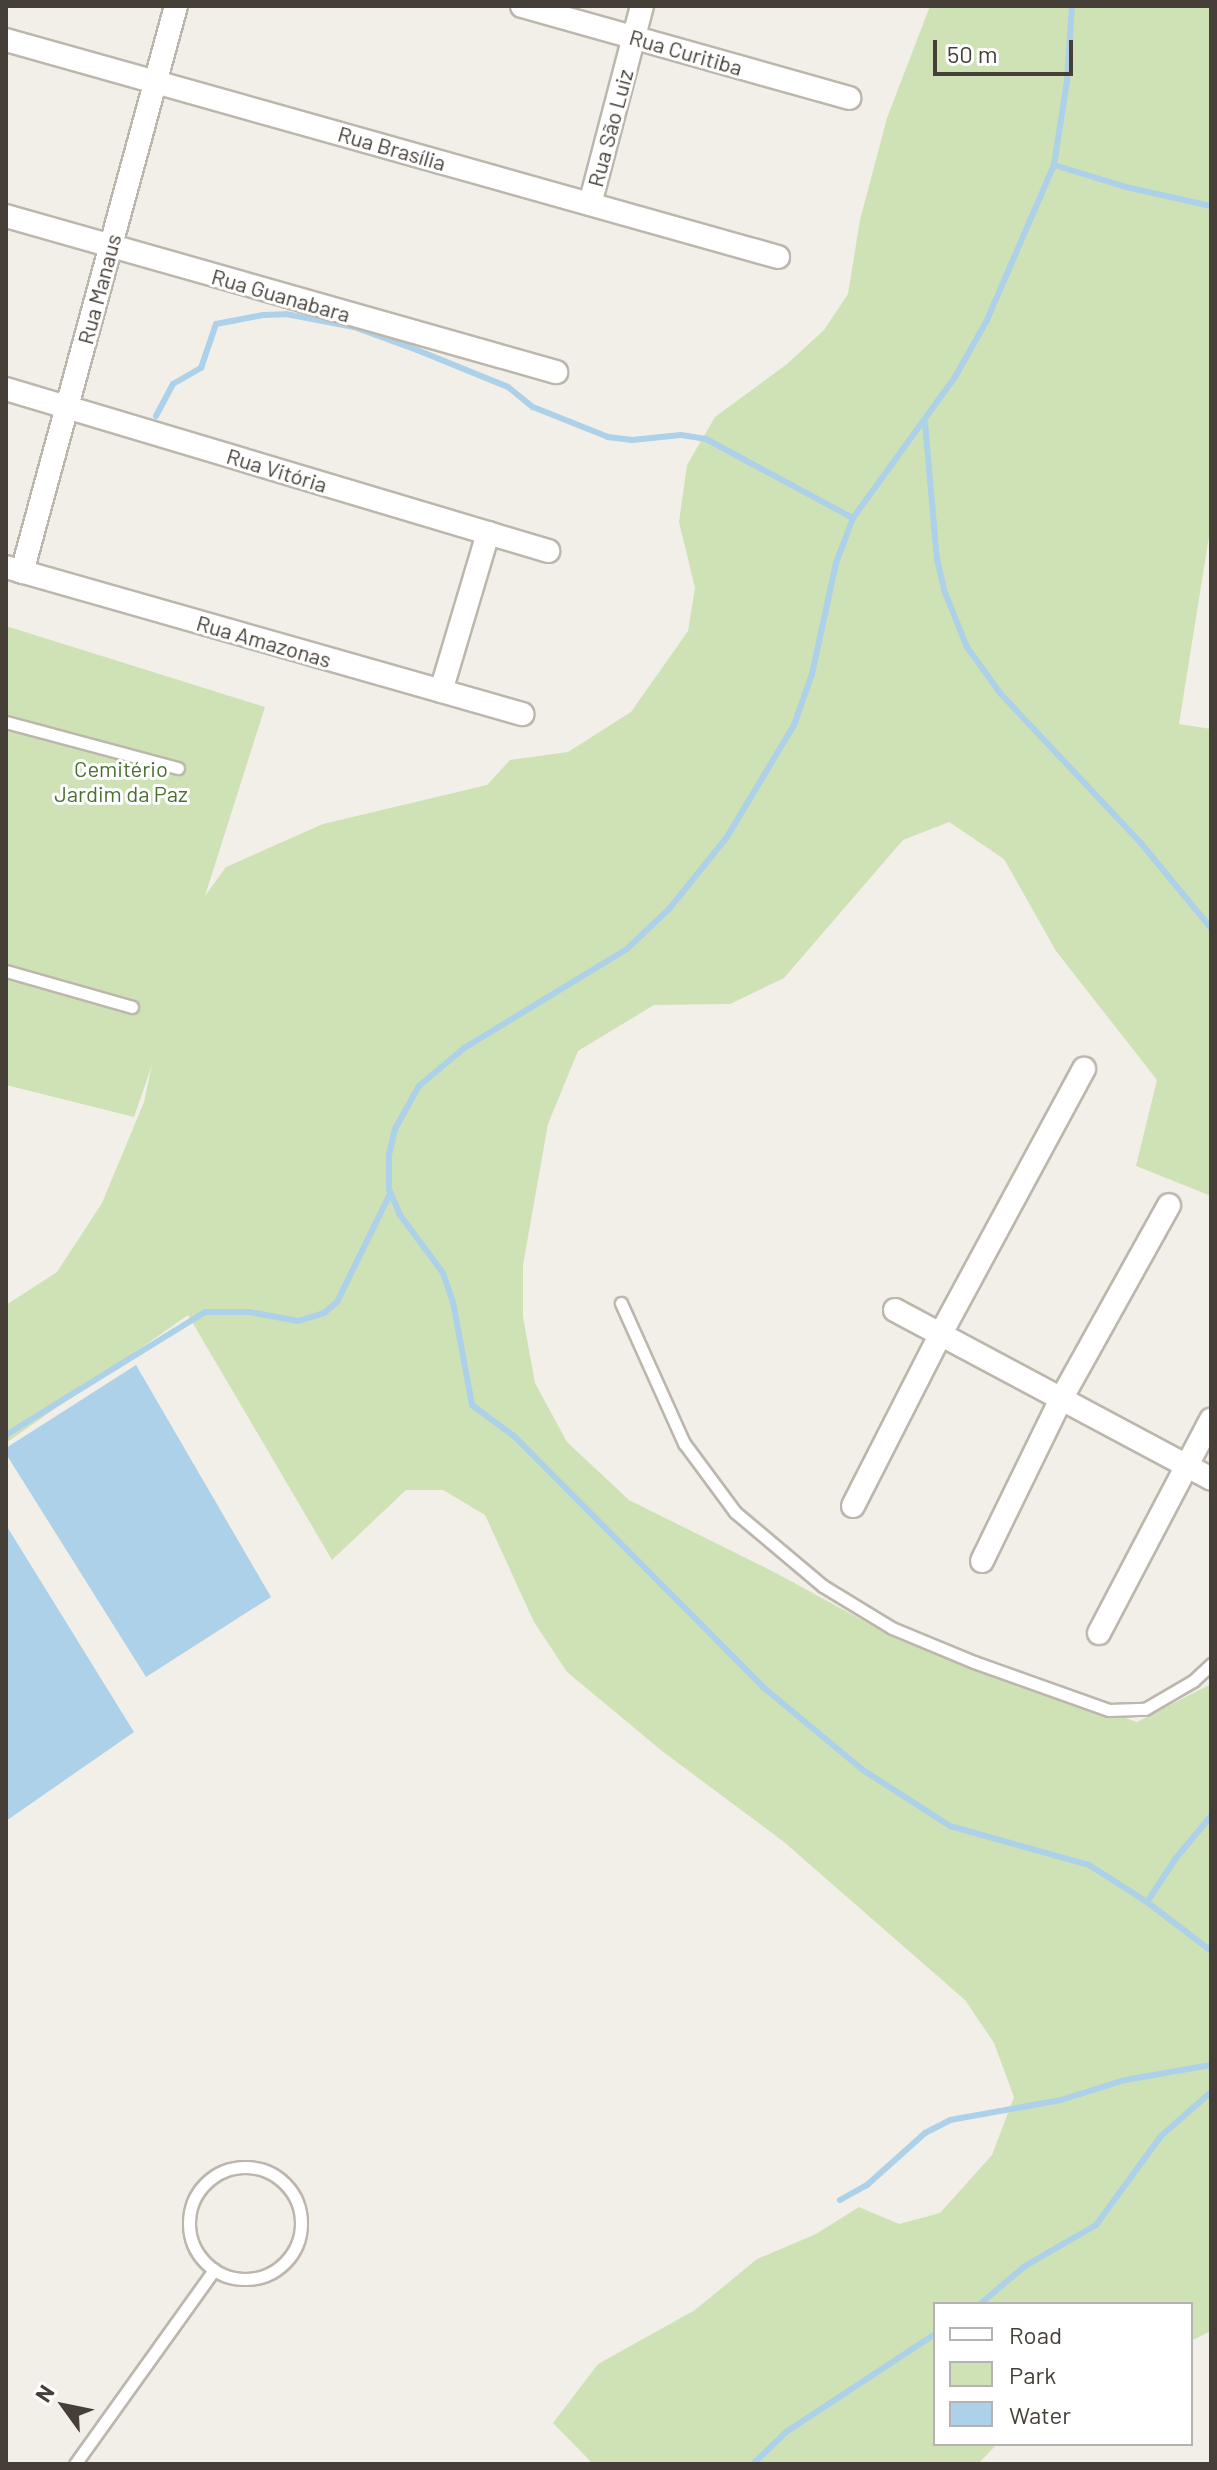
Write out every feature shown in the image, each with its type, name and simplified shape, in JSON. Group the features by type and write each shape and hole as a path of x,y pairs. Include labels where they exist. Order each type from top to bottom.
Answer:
{"street":[{"name":"Rua Manaus","path":"14,570 67,407 176,6"},
{"name":"Rua Curitiba","path":"522,6 849,98"},
{"name":"Rua São Luiz","path":"590,204 642,6"},
{"name":"Rua Brasília","path":"6,40 778,257"},
{"name":"Rua Guanabara","path":"6,216 110,248 556,372"},
{"name":"Rua Vitória","path":"6,389 548,551"},
{"path":"441,691 488,533"},
{"name":"Rua Amazonas","path":"14,570 522,714"},
{"path":"853,1506 939,1337 1084,1069"},
{"path":"982,1561 1060,1401 1169,1205"},
{"path":"895,1310 939,1337 1211,1479"},
{"path":"1099,1633 1211,1420"}],"lane":[{"path":"6,722 178,768"},
{"path":"6,971 132,1007"},
{"path":"621,1303 684,1443 735,1512 823,1586 892,1628 974,1662 1109,1710 1145,1709 1193,1681 1211,1664"},
{"path":"254,2168 284,2182 297,2203 301,2227 289,2258 277,2270 245,2280 214,2270 193,2244 190,2228 197,2195 207,2182 229,2170 254,2168"},
{"path":"75,2464 214,2270"}],"green space":[{"name":"Cemitério Jardim da Paz","path":"930,6 1211,6 1211,524 1179,724 1211,729 1211,1196 1136,1166 1157,1080 1056,951 1004,859 949,822 903,840 784,978 730,1004 654,1005 578,1051 548,1124 523,1265 523,1317 535,1383 567,1442 629,1500 776,1573 897,1639 1137,1722 1211,1684 1211,2331 1193,2340 1193,2302 933,2302 933,2446 995,2446 978,2464 593,2464 553,2423 598,2364 695,2310 757,2259 816,2234 859,2207 899,2224 940,2213 992,2155 1014,2097 994,2043 965,2000 784,1842 662,1751 567,1672 534,1622 485,1515 443,1490 406,1490 332,1560 188,1315 6,1443 6,1305 57,1272 102,1203 144,1102 152,1065 134,1117 6,1085 6,626 265,707 205,896 226,867 323,824 487,785 510,760 568,752 631,712 688,631 695,588 679,522 687,465 715,417 787,364 824,330 848,294 860,220 887,118"}],"water":[{"path":"136,1365 271,1597 146,1677 6,1454 6,1448"},
{"path":"6,1525 134,1732 6,1821"}],"waterway":[{"path":"1072,6 1067,81 1054,165 986,322 955,377 853,518 836,563 812,674 794,725 727,837 670,908 627,949 464,1048 419,1086 395,1129 389,1156 389,1189 400,1215 443,1273 453,1302 472,1405 515,1437 763,1687 863,1770 950,1826 1089,1865 1147,1902 1211,1951"},
{"path":"1054,165 1126,187 1211,206"},
{"path":"156,416 173,384 201,368 216,324 286,314 354,327 417,350 508,387 533,407 608,437 632,440 681,435 706,439 853,518"},
{"path":"925,423 937,559 944,590 967,647 1000,693 1140,842 1211,928"},
{"path":"6,1435 205,1312 249,1312 298,1321 324,1313 337,1302 390,1194"},
{"path":"1147,1902 1176,1858 1211,1816"},
{"path":"840,2200 867,2185 925,2133 950,2120 1061,2100 1125,2080 1211,2065"},
{"path":"982,2302 1025,2266 1096,2225 1161,2136 1211,2092"},
{"path":"753,2464 786,2432 933,2335"}]}
